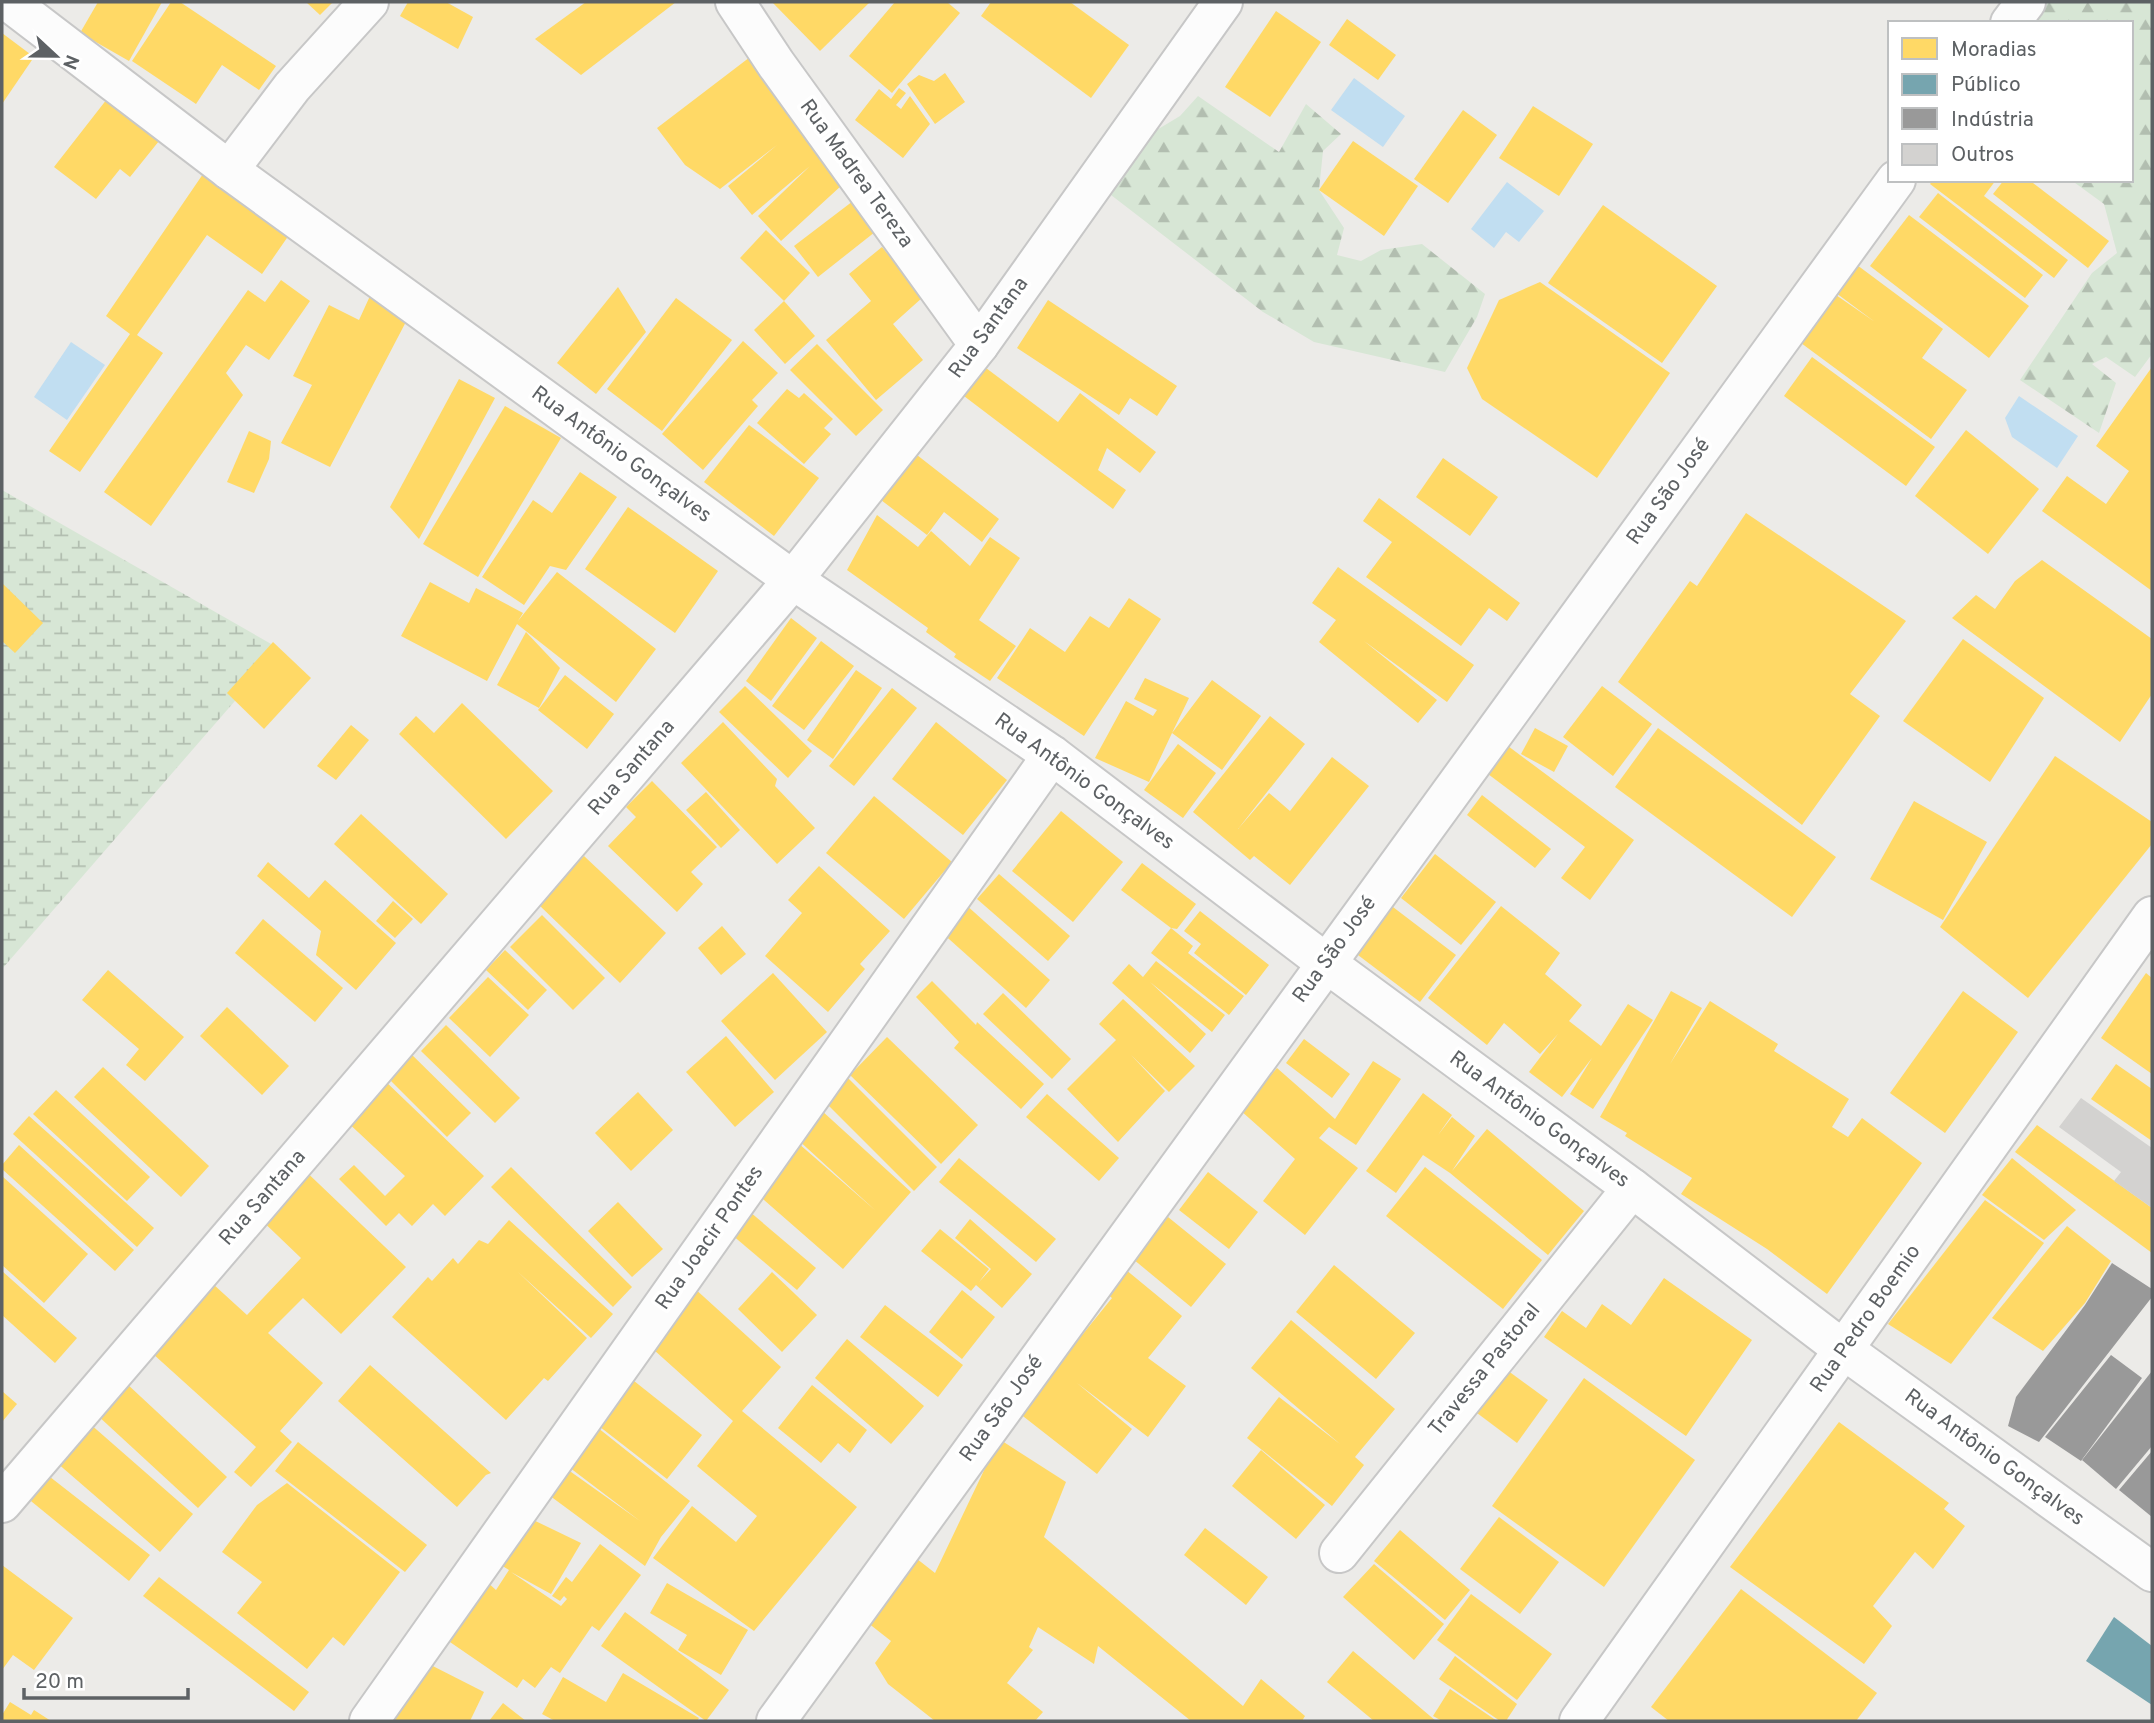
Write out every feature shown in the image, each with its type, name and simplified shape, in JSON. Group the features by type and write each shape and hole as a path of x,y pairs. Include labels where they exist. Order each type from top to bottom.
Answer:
{"street":[{"name":"Rua Antônio Gonçalves","path":"9,2 229,170 793,580 1052,755 1326,963 1632,1188 1844,1350 2152,1572"},
{"path":"229,170 292,87 369,2"},
{"name":"Rua Madrea Tereza","path":"734,2 979,345"},
{"name":"Rua Santana","path":"2,1503 793,580 979,345 1223,2"},
{"path":"2012,21 2026,2"},
{"name":"Rua São José","path":"776,1721 1895,182"},
{"name":"Rua Joacir Pontes","path":"369,1721 1052,755"},
{"name":"Rua Pedro Boemio","path":"1579,1721 2152,916"},
{"name":"Travessa Pastoral","path":"1339,1553 1632,1188"}],"green space":[{"path":"2037,2 2152,2 2152,354 2135,377 2106,357 2092,364 2116,383 2099,433 2020,380 2092,273 2117,253 2104,204 2074,182 2133,182 2133,21 2023,21"},
{"path":"1198,96 1279,152 1306,104 1341,134 1323,151 1319,190 1344,228 1337,255 1361,261 1381,250 1422,244 1485,294 1477,317 1445,372 1314,342 1263,312 1111,195 1150,134 1180,116"},
{"path":"2,490 280,649 2,969"}],"water":[{"path":"1354,78 1405,116 1383,147 1331,110"},
{"path":"1507,182 1544,211 1519,242 1506,232 1494,248 1471,229"},
{"path":"71,342 105,365 67,420 34,397"},
{"path":"2019,396 2078,436 2057,468 2012,437 2005,418"}],"building: Moradias":[{"path":"98,2 162,2 129,61 80,33"},
{"path":"171,2 180,2 276,66 259,90 222,65 196,104 132,61"},
{"path":"306,2 333,2 320,15"},
{"path":"408,2 446,2 473,17 458,49 400,16"},
{"path":"586,2 676,2 581,75 535,39"},
{"path":"772,2 870,2 820,51"},
{"path":"895,2 947,2 960,13 892,93 849,56"},
{"path":"991,2 1070,2 1129,45 1091,98 981,16"},
{"path":"1276,11 1321,42 1270,117 1225,87"},
{"path":"1347,19 1396,55 1378,80 1329,45"},
{"path":"2,33 34,57 2,104"},
{"path":"754,54 823,155 819,159 842,185 781,241 758,216 810,166 752,215 728,186 777,145 720,189 685,165 657,128"},
{"path":"945,73 965,102 935,124 907,84 919,75 934,81"},
{"path":"899,88 906,93 896,105 901,109 910,96 930,124 903,158 855,120 879,89 891,99"},
{"path":"107,99 159,141 130,177 120,169 96,199 54,167"},
{"path":"1533,106 1593,144 1559,196 1499,158"},
{"path":"1463,110 1497,135 1448,203 1414,179"},
{"path":"1353,141 1418,186 1384,236 1319,190"},
{"path":"203,174 289,235 262,274 207,235 137,335 163,353 80,472 49,451 130,334 106,316"},
{"path":"1994,182 1984,196 2068,260 2054,278 1930,184"},
{"path":"2002,182 2032,182 2109,241 2088,268 1993,194"},
{"path":"1938,193 2043,275 2025,298 1919,217"},
{"path":"857,198 880,228 818,277 794,246"},
{"path":"1603,205 1717,286 1662,363 1548,283"},
{"path":"1909,215 2029,306 1989,358 1870,266"},
{"path":"766,230 810,273 784,301 740,258"},
{"path":"882,247 923,297 893,324 923,360 876,400 826,340 871,301 849,274"},
{"path":"1857,265 1943,329 1922,358 1967,390 1931,439 1801,343 1836,295 1875,322 1836,293"},
{"path":"281,280 310,301 269,360 246,345 226,373 243,395 151,526 104,492 248,290 265,302"},
{"path":"1540,282 1670,373 1597,478 1482,399 1467,368 1499,300"},
{"path":"618,287 646,332 596,394 557,363"},
{"path":"370,296 409,316 330,467 281,443 312,385 293,376 329,305 359,320"},
{"path":"676,298 732,340 662,431 607,389"},
{"path":"1048,300 1177,386 1157,416 1130,398 1119,415 1017,348"},
{"path":"784,301 815,336 785,364 754,330"},
{"path":"743,341 778,373 752,400 758,406 703,470 662,434"},
{"path":"817,344 883,410 856,436 790,370"},
{"path":"1812,357 1935,447 1906,486 1784,396"},
{"path":"982,365 1058,422 1080,393 1156,452 1140,473 1107,448 1098,470 1126,490 1113,509 960,393"},
{"path":"2152,367 2152,591 2042,511 2067,476 2106,504 2129,471 2096,446"},
{"path":"459,379 495,398 419,539 390,507"},
{"path":"787,389 799,398 804,393 833,419 824,428 831,434 804,464 757,423"},
{"path":"505,406 561,438 478,577 423,544"},
{"path":"749,425 819,478 774,536 704,482"},
{"path":"1966,430 2039,489 1988,554 1915,496"},
{"path":"249,431 271,441 269,459 254,493 227,482"},
{"path":"917,455 999,519 982,542 944,512 927,535 881,500"},
{"path":"1443,458 1498,497 1470,536 1416,497"},
{"path":"580,472 617,497 566,570 550,566 524,605 482,577 533,500 552,513"},
{"path":"1379,498 1520,603 1507,621 1489,608 1461,646 1366,577 1392,542 1363,521"},
{"path":"628,507 718,571 675,633 585,569"},
{"path":"1746,513 1906,621 1850,694 1880,716 1802,825 1618,682 1690,581 1697,586"},
{"path":"877,515 918,547 931,531 970,566 990,537 1020,558 979,620 1016,646 990,681 954,657 956,654 926,632 928,628 847,570"},
{"path":"2042,560 2152,639 2152,694 2120,742 1952,618 1976,595 1995,609 2015,581"},
{"path":"1338,567 1474,665 1447,702 1364,641 1437,700 1418,723 1319,642 1336,620 1312,603"},
{"path":"557,572 656,649 616,702 517,624 487,681 401,636 430,582 469,603 476,588 523,613 518,621"},
{"path":"2,583 43,623 15,653 2,641"},
{"path":"1129,598 1161,619 1084,736 997,678 1030,628 1065,652 1090,616 1109,628"},
{"path":"791,618 817,638 771,701 746,681"},
{"path":"526,632 560,668 539,708 497,685"},
{"path":"1963,639 2044,698 1990,782 1903,721"},
{"path":"821,641 854,666 804,730 772,706"},
{"path":"273,642 311,678 264,729 227,693"},
{"path":"856,670 882,688 833,759 807,740"},
{"path":"565,675 614,714 587,749 538,710"},
{"path":"1145,678 1189,698 1149,782 1095,758 1126,701 1153,716 1157,710 1134,699"},
{"path":"1212,680 1261,716 1222,770 1172,733"},
{"path":"745,686 812,751 788,778 719,712"},
{"path":"1602,686 1652,724 1613,776 1563,737"},
{"path":"892,688 917,708 854,786 829,766"},
{"path":"462,703 553,791 506,839 399,734 416,716 434,733"},
{"path":"1270,716 1305,744 1238,829 1269,793 1290,811 1332,757 1369,786 1290,885 1254,856 1250,860 1193,812"},
{"path":"723,722 777,779 775,786 815,828 777,864 681,763"},
{"path":"936,722 1007,780 963,835 892,779"},
{"path":"351,725 369,740 336,780 317,766"},
{"path":"1535,728 1568,746 1554,772 1521,754"},
{"path":"1658,728 1836,857 1792,917 1615,787"},
{"path":"1504,743 1634,840 1590,900 1561,878 1585,847 1484,771"},
{"path":"1178,744 1216,773 1183,818 1144,790"},
{"path":"2055,756 2152,822 2152,844 2028,998 1940,927"},
{"path":"652,781 717,847 691,872 703,884 677,912 608,846 636,817 626,807"},
{"path":"706,792 740,830 721,848 686,810"},
{"path":"1482,795 1551,849 1535,868 1467,815"},
{"path":"874,796 952,862 904,919 826,853"},
{"path":"1914,801 1987,842 1943,920 1870,879"},
{"path":"1061,811 1123,862 1073,922 1012,871"},
{"path":"361,814 448,894 421,924 334,844"},
{"path":"1435,854 1496,902 1461,945 1401,898"},
{"path":"584,856 666,933 620,983 538,904"},
{"path":"268,862 309,898 325,880 396,943 356,990 316,955 321,931 257,876"},
{"path":"1142,863 1196,904 1177,929 1171,928 1121,890"},
{"path":"819,866 890,931 860,964 865,969 828,1012 765,956 802,913 788,900"},
{"path":"999,874 1070,936 1048,961 977,899"},
{"path":"393,901 413,919 395,938 376,921"},
{"path":"965,904 1050,980 1026,1008 940,931"},
{"path":"1389,904 1456,955 1420,1002 1354,952"},
{"path":"1501,906 1560,953 1545,974 1582,1005 1569,1021 1601,1046 1628,1004 1653,1020 1593,1109 1570,1094 1592,1058 1562,1097 1529,1072 1558,1034 1540,1054 1504,1023 1487,1045 1428,998"},
{"path":"1200,911 1269,965 1246,995 1194,953 1201,944 1184,931"},
{"path":"542,915 605,978 573,1010 510,947"},
{"path":"263,919 343,988 315,1022 235,953"},
{"path":"722,926 746,954 721,975 698,948"},
{"path":"1171,928 1193,946 1188,953 1244,996 1229,1015 1151,953"},
{"path":"505,950 547,990 528,1010 486,970"},
{"path":"1156,961 1225,1015 1212,1032 1150,982 1206,1034 1190,1053 1112,983 1129,964 1143,977"},
{"path":"108,970 184,1037 145,1081 126,1065 139,1049 82,1000"},
{"path":"773,973 827,1032 775,1080 721,1021"},
{"path":"2146,973 2152,978 2152,1074 2101,1038"},
{"path":"488,977 529,1015 490,1057 449,1018"},
{"path":"932,981 976,1025 977,1022 1044,1084 1021,1109 954,1048 959,1042 916,997"},
{"path":"1671,991 1702,1008 1670,1064 1710,1001 1778,1044 1774,1051 1849,1099 1832,1127 1848,1137 1862,1118 1922,1163 1827,1294 1767,1249 1681,1194 1692,1178 1600,1117"},
{"path":"1963,991 2018,1032 1945,1133 1890,1093"},
{"path":"1003,993 1071,1059 1052,1079 983,1014"},
{"path":"1123,999 1195,1066 1169,1092 1131,1055 1165,1091 1118,1142 1067,1089 1116,1040 1099,1024"},
{"path":"227,1007 289,1066 262,1095 200,1036"},
{"path":"446,1025 520,1098 495,1123 421,1051"},
{"path":"726,1036 774,1092 735,1127 686,1072"},
{"path":"887,1037 978,1125 941,1164 850,1075"},
{"path":"1304,1039 1350,1074 1332,1098 1286,1063"},
{"path":"403,1046 471,1113 447,1137 380,1070"},
{"path":"1373,1061 1401,1079 1356,1145 1329,1127 1319,1138 1358,1168 1305,1235 1263,1201 1295,1159 1240,1110 1277,1068 1335,1119"},
{"path":"2116,1064 2152,1089 2152,1141 2091,1099"},
{"path":"103,1067 209,1166 181,1197 74,1097"},
{"path":"847,1077 937,1167 914,1191 824,1101"},
{"path":"382,1078 484,1176 445,1216 433,1204 412,1226 399,1213 386,1226 339,1179 354,1165 385,1196 405,1176 343,1118"},
{"path":"56,1090 150,1177 127,1201 33,1114"},
{"path":"638,1092 673,1130 631,1171 595,1133"},
{"path":"1423,1093 1452,1115 1438,1135 1452,1117 1475,1136 1452,1171 1487,1129 1584,1211 1548,1255 1450,1173 1423,1155 1396,1193 1366,1171"},
{"path":"1047,1094 1119,1158 1099,1181 1026,1117"},
{"path":"821,1110 911,1192 843,1269 755,1192 798,1143 876,1211 796,1138"},
{"path":"29,1116 154,1228 137,1247 13,1134"},
{"path":"2037,1125 2152,1208 2152,1253 2015,1152"},
{"path":"19,1145 134,1250 115,1271 2,1169 2,1165"},
{"path":"959,1158 1056,1239 1036,1262 939,1182"},
{"path":"2012,1158 2076,1210 2044,1240 1982,1195"},
{"path":"297,1163 406,1267 341,1334 303,1298 268,1333 323,1383 280,1431 292,1442 251,1487 234,1472 256,1447 152,1353 213,1284 247,1315 301,1258 254,1213"},
{"path":"511,1167 632,1287 613,1307 491,1187"},
{"path":"1425,1167 1542,1260 1503,1309 1386,1216"},
{"path":"1208,1172 1258,1212 1229,1249 1179,1210"},
{"path":"2,1176 88,1254 44,1303 2,1265"},
{"path":"1985,1200 2044,1243 1951,1364 1888,1324"},
{"path":"618,1202 663,1249 632,1277 588,1231"},
{"path":"743,1206 816,1268 797,1290 725,1229"},
{"path":"1168,1217 1226,1264 1191,1307 1133,1259"},
{"path":"970,1219 1032,1274 1002,1308 976,1285 971,1291 921,1251 940,1229 989,1269 979,1282 991,1269 955,1238"},
{"path":"509,1220 613,1314 591,1338 518,1272 587,1338 548,1381 544,1378 506,1420 392,1317 428,1277 432,1281 453,1258 458,1264 479,1240 488,1244"},
{"path":"2067,1226 2111,1261 2085,1303 2043,1351 1992,1318"},
{"path":"1114,1260 1182,1316 1148,1358 1186,1386 1148,1437 1077,1383 1132,1429 1097,1474 1019,1413 1112,1298 1095,1285"},
{"path":"1334,1265 1415,1333 1376,1379 1296,1312"},
{"path":"2,1271 77,1338 55,1363 2,1315"},
{"path":"772,1272 817,1315 782,1352 738,1309"},
{"path":"1664,1278 1752,1340 1686,1436 1544,1337 1562,1311 1586,1328 1602,1304 1631,1325"},
{"path":"693,1287 781,1367 742,1411 857,1507 754,1631 653,1558 692,1506 736,1542 757,1516 697,1466 733,1421 644,1341"},
{"path":"962,1290 995,1317 962,1359 929,1332"},
{"path":"885,1305 963,1365 938,1397 860,1337"},
{"path":"1291,1320 1395,1409 1355,1457 1364,1465 1332,1506 1247,1438 1279,1397 1340,1444 1251,1368"},
{"path":"847,1339 924,1406 891,1444 815,1378"},
{"path":"1496,1362 1548,1400 1517,1443 1465,1404"},
{"path":"370,1365 491,1473 486,1475 457,1507 338,1401"},
{"path":"619,1369 702,1435 667,1479 586,1416"},
{"path":"1584,1378 1695,1460 1604,1587 1492,1506"},
{"path":"126,1383 227,1477 198,1508 96,1414"},
{"path":"812,1385 867,1430 850,1453 838,1443 821,1463 778,1428"},
{"path":"2,1391 17,1404 2,1422"},
{"path":"588,1420 690,1501 661,1537 645,1566 538,1487 557,1462 640,1521 557,1458"},
{"path":"1839,1422 1949,1503 1944,1509 1965,1526 1933,1569 1915,1552 1873,1606 1892,1626 1864,1664 1730,1567"},
{"path":"89,1423 193,1514 160,1552 56,1462"},
{"path":"999,1439 1066,1482 1044,1537 1243,1706 1261,1679 1305,1716 1302,1721 1191,1721 1098,1646 1094,1664 1038,1627 1029,1647 1033,1650 1007,1683 1043,1712 1035,1721 935,1721 888,1684 875,1663 891,1641 863,1619 912,1555 935,1573"},
{"path":"298,1442 427,1545 405,1572 275,1471"},
{"path":"1261,1450 1325,1505 1296,1539 1232,1486"},
{"path":"45,1473 150,1555 129,1581 26,1497"},
{"path":"287,1483 400,1572 344,1646 333,1637 307,1669 237,1613 262,1582 222,1552 257,1505"},
{"path":"523,1515 581,1543 551,1594 511,1572 561,1606 567,1599 564,1596 560,1601 552,1596 566,1577 572,1582 600,1544 641,1575 599,1631 592,1626 560,1673 551,1667 535,1688 523,1679 517,1688 447,1640 486,1581 496,1590 509,1570 488,1557"},
{"path":"1499,1517 1559,1562 1520,1614 1460,1569"},
{"path":"1205,1528 1268,1577 1246,1605 1184,1555"},
{"path":"1400,1530 1470,1590 1445,1620 1374,1561"},
{"path":"1374,1564 1444,1624 1414,1660 1343,1597"},
{"path":"2,1565 73,1618 34,1670 13,1655 2,1670"},
{"path":"159,1577 309,1692 294,1711 143,1596"},
{"path":"667,1583 748,1630 721,1675 678,1650 687,1635 650,1613"},
{"path":"1741,1589 1877,1693 1856,1721 1669,1721 1651,1707"},
{"path":"1471,1594 1552,1654 1517,1700 1437,1640"},
{"path":"625,1612 729,1690 706,1721 601,1646"},
{"path":"1353,1651 1436,1721 1374,1721 1327,1682"},
{"path":"1455,1656 1517,1704 1506,1721 1500,1721 1439,1679"},
{"path":"417,1658 484,1692 470,1721 386,1721"},
{"path":"623,1673 699,1718 697,1721 555,1721 542,1714 563,1677 606,1702"},
{"path":"1450,1689 1497,1721 1442,1721 1433,1716"},
{"path":"10,1702 31,1715 34,1710 51,1721 2,1721 2,1715"},
{"path":"503,1703 526,1721 489,1721"}],"building: Público":[{"path":"2114,1617 2152,1646 2152,1705 2086,1661"}],"building: Indústria":[{"path":"2112,1263 2152,1289 2152,1297 2039,1442 2008,1426 2016,1397 2085,1305"},
{"path":"2111,1355 2142,1378 2081,1461 2045,1437"},
{"path":"2152,1371 2152,1446 2116,1489 2082,1460"},
{"path":"2152,1451 2152,1517 2119,1490"}],"building: Outros":[{"path":"2081,1098 2152,1148 2152,1208 2114,1181 2121,1172 2059,1127"}]}
